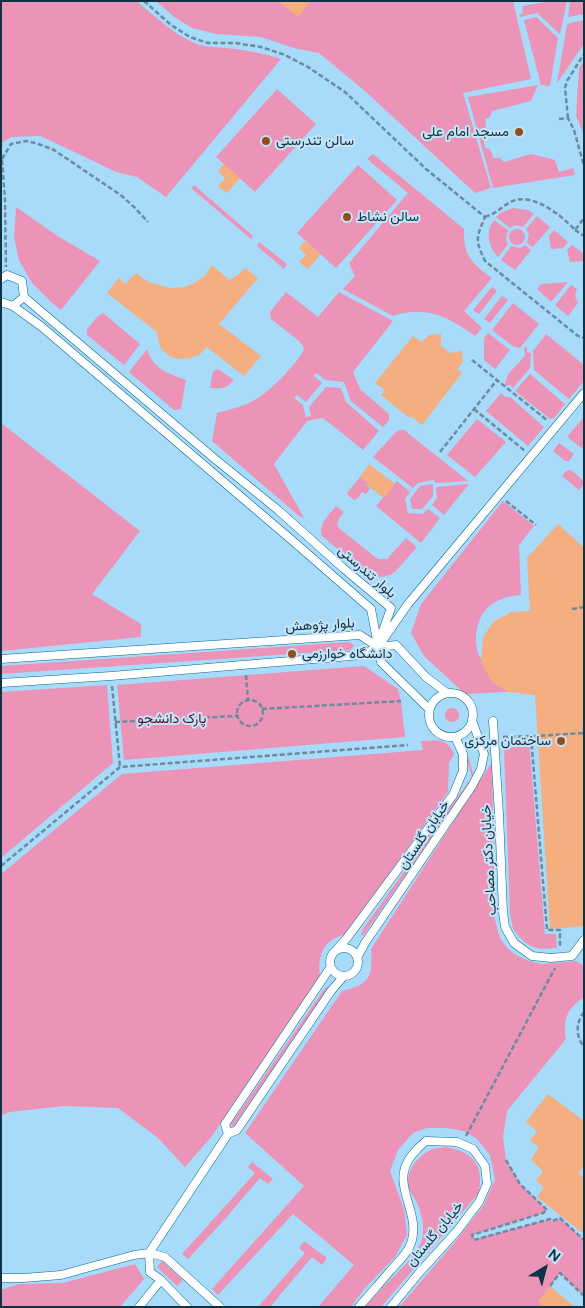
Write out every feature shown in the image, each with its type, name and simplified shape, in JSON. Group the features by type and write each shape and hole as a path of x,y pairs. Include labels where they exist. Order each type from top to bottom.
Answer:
{"lane":[{"path":"4,277 22,281 24,297 13,306"},
{"name":"بلوار تندرستی","path":"24,297 278,510 391,608 378,647"},
{"name":"بلوار تندرستی","path":"1,302 13,306 42,327 371,609 378,647"},
{"path":"429,709 381,662 378,647 408,604 584,394"},
{"name":"بلوار پژوهش","path":"1,659 360,635 378,647"},
{"path":"1,683 111,676 362,655 378,647 396,645 426,676 447,692 459,694 469,702 473,714 470,726 461,735 455,737 442,736 432,728 428,715 435,698 447,692"},
{"name":"خیابان گلستان","path":"358,956 364,944 472,786 481,769 484,754 472,720"},
{"name":"خیابان دکتر مصاحب","path":"492,721 505,927 514,943 532,956 560,957"},
{"name":"خیابان گلستان","path":"337,949 453,795 463,771 463,754 455,737"},
{"path":"560,957 572,956 584,940"},
{"path":"187,1307 161,1280 150,1272 149,1253 228,1134 237,1130 332,991 343,977 353,974 359,966 358,956 349,948 337,949 329,960 330,968 335,974 343,977"},
{"path":"228,1134 225,1124 330,968"},
{"name":"خیابان گلستان","path":"359,1307 403,1256 411,1242 414,1228 411,1211 404,1193 403,1172 411,1156 426,1141 457,1142 473,1149 485,1166 487,1184 479,1202 457,1232 391,1307"},
{"path":"1,1278 61,1275 134,1255 149,1253 165,1256 220,1307"},
{"path":"139,1307 161,1280"}],"path":[{"path":"144,1 172,25 190,37 208,43 235,43 261,47 284,54 308,67 345,92 426,169 485,217"},
{"path":"584,54 566,81 565,88 568,118 574,130 584,166"},
{"path":"559,119 568,118"},
{"path":"4,277 2,159 11,144 26,141 54,150 122,196 148,222"},
{"path":"584,236 551,210 534,200 517,200 485,217 479,231 477,244 485,260 578,336 584,338"},
{"path":"575,230 584,218"},
{"path":"472,360 555,427"},
{"path":"440,452 497,380"},
{"path":"474,409 531,456"},
{"path":"499,495 536,525"},
{"path":"572,609 584,607"},
{"path":"246,675 248,700"},
{"path":"111,676 120,767"},
{"path":"248,700 256,701 262,709 261,719 253,725 243,724 237,716 238,707 241,703 248,700"},
{"path":"262,709 401,701"},
{"path":"115,722 237,716"},
{"path":"462,1144 560,957 560,930 547,930 531,737 584,733"},
{"path":"1,866 120,767 408,745"},
{"path":"584,1012 577,1029 580,1042 584,1047"},
{"path":"506,1160 520,1184 547,1210 543,1213 472,1235 474,1240 550,1219 552,1221 560,1218 584,1240"},
{"path":"550,1286 560,1273 584,1296"}],"shaded area":[{"name":"دانشگاه خوارزمی","path":"1,1 584,1 584,1307 1,1307"}],"green space":[{"path":"1,1 138,1 175,32 197,44 231,48 281,59 166,197 137,177 116,172 41,136 12,137 1,143"},
{"path":"156,1 513,1 531,79 463,93 491,188 475,193 365,91 319,53 294,48 261,37 216,34 192,28 173,16"},
{"path":"552,1 567,1 560,34 537,13 520,17 519,15 523,13 522,6"},
{"path":"570,1 584,1 584,14 568,17"},
{"path":"536,17 558,38 550,86 541,85 524,20"},
{"path":"584,20 584,44 557,83 567,24"},
{"path":"584,61 584,135 576,116 579,68"},
{"path":"538,85 531,101 492,111 490,117 485,119 485,129 482,131 485,148 488,148 492,153 493,158 500,158 504,162 531,154 555,160 559,172 573,168 575,175 493,188 468,97"},
{"name":"سالن تندرستی","path":"277,89 316,124 255,192 216,157"},
{"path":"373,154 464,229 465,246 469,256 476,265 492,278 464,311 482,328 475,336 446,318 427,312 405,313 393,316 343,289 355,276 349,263 408,193 367,159"},
{"name":"سالن نشاط","path":"358,165 397,200 336,268 297,233"},
{"path":"194,185 253,236 251,239 191,188"},
{"path":"16,207 59,237 100,261 61,310 32,283 19,260 14,238"},
{"path":"513,208 528,210 534,214 523,227 515,225 510,228 496,217 500,213"},
{"path":"537,216 550,227 533,247 527,243 529,234 526,229"},
{"path":"494,220 508,230 506,239 508,244 498,257 489,239 489,229"},
{"path":"517,229 525,237 517,245 509,237"},
{"path":"554,230 568,242 563,248 551,249 549,236"},
{"path":"259,242 287,264 284,269 257,246"},
{"path":"525,245 531,250 515,270 501,260 511,246 520,248"},
{"path":"572,245 584,254 583,261 570,262 567,250"},
{"path":"568,282 551,302 537,289 541,284"},
{"path":"571,285 577,289 575,296 578,303 568,316 555,305"},
{"path":"492,287 497,291 479,314 473,310"},
{"path":"286,292 318,317 339,292 393,321 353,372 360,389 389,414 389,420 383,427 351,401 344,382 326,380 316,373 314,376 322,383 306,402 297,395 294,398 303,405 306,417 311,416 309,407 326,387 341,388 346,402 379,431 363,450 323,418 307,421 274,464 304,518 299,516 212,441 217,413 247,404 265,393 287,372 304,350 299,341 271,319 270,312"},
{"path":"502,296 508,300 490,323 484,319"},
{"path":"513,303 539,324 520,348 514,347 492,330"},
{"path":"103,313 140,344 124,365 87,335 87,329"},
{"path":"488,333 510,350 495,369 484,360 484,338"},
{"path":"546,334 584,365 584,381 569,399 534,370 533,351"},
{"path":"527,347 527,352 531,353 530,368 513,388 510,385 506,386 506,380 510,372 525,355 524,348"},
{"path":"147,349 157,366 186,380 181,409 174,410 129,372"},
{"path":"218,369 234,380 224,388 210,388 213,371"},
{"path":"530,374 565,404 554,418 550,419 515,391"},
{"path":"501,393 505,397 510,397 544,427 528,446 486,411"},
{"path":"584,417 584,450 567,437"},
{"path":"477,419 506,442 475,477 447,455"},
{"path":"1,423 140,531 92,594 141,624 141,637 1,651"},
{"path":"399,430 404,430 468,481 436,483 433,480 418,483 413,488 373,457"},
{"path":"559,443 574,454 569,461 565,461 553,451"},
{"path":"571,470 584,481 579,490 562,476 566,471"},
{"path":"360,477 368,483 367,486 370,488 366,494 362,492 354,500 347,493"},
{"path":"397,481 410,492 405,499 408,513 423,514 428,509 440,518 421,543 376,506"},
{"path":"433,484 433,496 422,509 412,509 410,499 420,486"},
{"path":"469,484 444,515 432,505 437,498 436,487"},
{"path":"503,501 534,526 519,545 521,595 511,596 495,602 489,607 480,620 476,638 479,655 482,660 526,691 465,694 424,656 411,633 421,604"},
{"path":"336,506 344,512 337,525 340,529 375,557 387,559 406,538 417,547 392,574 381,577 367,573 322,536 323,524"},
{"path":"349,642 354,645 351,650 1,674 1,666"},
{"name":"پارک دانشجو","path":"364,666 398,689 405,737 124,760 117,685"},
{"name":"پارک دانشجو","path":"107,685 113,763 1,858 1,692"},
{"path":"449,708 455,708 459,715 455,722 449,722 445,718 445,712"},
{"path":"421,741 445,742 454,754 449,763 448,792 348,934 334,939 324,948 320,960 320,976 212,1136 185,1167 158,1138 118,1108 64,1106 10,1112 1,1115 1,874 122,774 423,750"},
{"path":"518,741 529,741 545,934 556,934 557,948 541,949 531,946 523,941 513,929 510,913 504,748 511,748"},
{"path":"468,758 474,777 363,936 361,935 363,929 472,777"},
{"path":"492,762 495,920 500,938 507,948 529,961 542,964 576,961 584,966 584,997 570,1010 565,1025 566,1039 507,1111 503,1137 506,1160 520,1184 547,1210 543,1213 472,1235 474,1239 560,1218 584,1240 584,1296 560,1273 539,1301 545,1307 399,1307 484,1205 495,1179 490,1155 477,1139 464,1131 446,1128 427,1128 413,1133 398,1150 390,1171 404,1209 407,1235 395,1257 365,1288 351,1307 318,1307 354,1265 293,1214 218,1295 212,1289 304,1186 245,1133 342,991 359,986 368,978 371,966 371,949"},
{"path":"328,987 232,1127 231,1124 325,988"},
{"path":"444,1147 462,1152 475,1161 480,1175 478,1194 381,1307 365,1307 408,1262 420,1245 423,1235 423,1222 417,1203 409,1188 409,1176 418,1159 428,1151"},
{"path":"252,1162 273,1179 268,1184 260,1178 188,1259 182,1254 255,1173 248,1167"},
{"path":"304,1241 327,1258 322,1265 312,1257 270,1307 258,1307 305,1253 299,1248"},
{"path":"162,1261 183,1280 177,1286 157,1267"},
{"path":"135,1264 144,1279 120,1307 1,1307 1,1290 19,1284 63,1283"}],"building":[{"path":"278,1 311,1 298,17"},
{"path":"224,164 240,178 227,193 218,186 225,178 218,172"},
{"path":"305,241 321,254 308,269 299,262 306,255 299,248"},
{"path":"212,265 229,280 245,268 258,278 219,324 261,356 244,376 207,347 199,355 190,358 180,359 171,357 162,350 157,332 107,293 119,278 125,284 136,273 148,282 170,288 185,287 205,276"},
{"path":"441,334 441,346 450,353 462,351 463,362 457,369 462,373 422,425 412,417 408,417 381,395 385,390 375,383 413,336 422,342 429,335"},
{"path":"369,464 395,484 384,498 360,477"},
{"name":"ساختمان مرکزی","path":"558,524 584,548 584,926 550,929 535,695 508,692 492,682 481,662 483,637 494,621 512,612 530,611 527,558"},
{"path":"548,1094 584,1121 584,1167 578,1173 584,1178 584,1234 537,1197 544,1187 536,1181 543,1171 531,1160 539,1147 530,1141 537,1131 526,1122"},
{"path":"550,1286 575,1307 545,1307 538,1302"}],"place":[{"name":"مسجد امام علی","path":"519,132"},
{"name":"سالن تندرستی","path":"266,141"},
{"name":"سالن نشاط","path":"347,217"},
{"name":"دانشگاه خوارزمی","path":"292,654"},
{"name":"ساختمان مرکزی","path":"561,741"}]}
